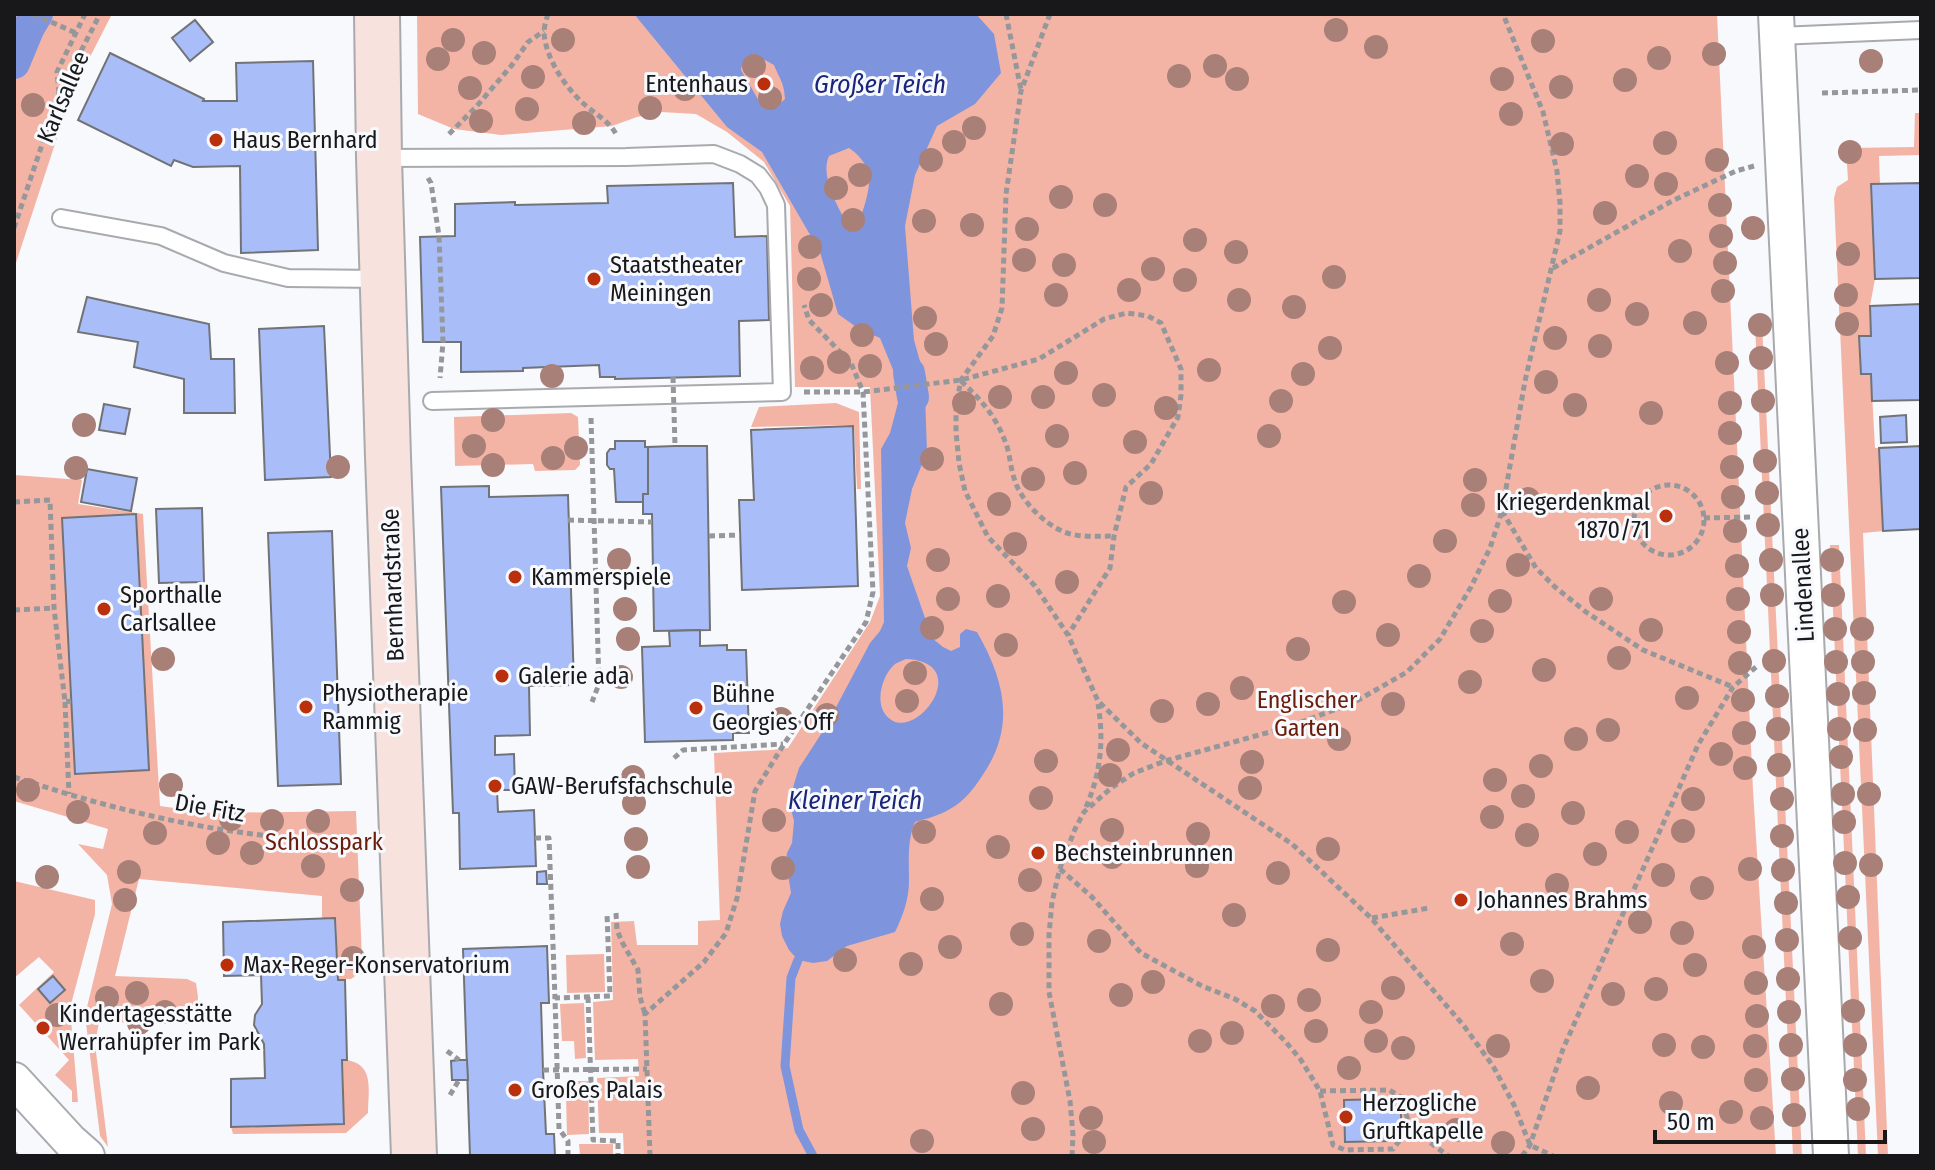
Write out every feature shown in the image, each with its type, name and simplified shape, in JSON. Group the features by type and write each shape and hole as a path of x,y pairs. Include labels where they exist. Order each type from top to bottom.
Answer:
{"main road":[{"name":"Bernhardstraße","path":"377,14 394,158 383,279 414,1156"}],"street":[{"name":"Lindenallee","path":"1776,25 1831,1156"},
{"path":"14,1080 87,1156"}],"lane":[{"path":"1776,25 1921,30"},
{"path":"394,158 714,154 758,175 776,205 782,392 432,401"},
{"path":"61,218 161,236 224,263 288,278 383,279"}],"path":[{"path":"33,14 76,33"},
{"path":"59,94 57,72 85,14"},
{"name":"Karlsallee","path":"14,228 59,94 100,14"},
{"path":"539,14 548,15 544,31 558,74 581,102 612,126 626,157"},
{"path":"1006,14 1021,91"},
{"path":"1050,14 1021,91 1006,194 1002,308 993,336 961,380 956,405 956,432 965,491 988,537 1035,586 1068,635 1098,701 1102,726 1099,772 1060,868 1049,935 1049,992 1070,1101 1072,1156"},
{"path":"1084,812 1134,773 1165,761 1288,727 1353,703 1407,672 1440,639 1471,587 1490,548 1502,511 1525,381 1560,231 1557,171 1543,112 1503,14"},
{"path":"426,158 476,107 528,42 544,31"},
{"path":"1822,93 1921,90"},
{"path":"394,158 422,169 431,183 439,236 443,342"},
{"path":"1552,269 1672,201 1755,165"},
{"path":"645,1014 704,962 726,933 737,898 755,791 866,622 873,592 863,392 851,363 809,320 801,291"},
{"path":"782,392 863,392 961,380 1039,359 1104,319 1127,313 1148,316 1161,323 1181,369 1178,417 1151,464 1126,487 1110,568 1068,635"},
{"path":"673,377 675,446"},
{"path":"961,380 987,406 1006,443 1014,481 1031,507 1051,525 1066,532 1114,536"},
{"path":"591,397 599,684 592,702"},
{"path":"1667,485 1688,490 1697,499 1704,518 1703,530 1691,547 1680,553 1668,554 1655,552 1645,545 1636,529 1634,517 1637,505 1645,494 1667,485"},
{"path":"14,502 50,500 54,608 68,701 69,794"},
{"path":"1502,511 1536,568 1586,612 1643,650 1733,687"},
{"path":"1704,518 1750,517"},
{"path":"568,520 652,522"},
{"path":"709,536 740,535"},
{"path":"14,610 54,608"},
{"path":"1522,1156 1530,1145 1563,1049 1698,745 1733,687 1756,667"},
{"path":"1098,701 1141,743 1165,761 1292,844 1371,918 1464,1026 1493,1066 1514,1105 1530,1145 1553,1156"},
{"path":"674,758 683,750 784,744"},
{"name":"Die Fitz","path":"14,777 126,810 216,829 268,837 404,846"},
{"path":"535,838 549,838 559,1129 568,1141 568,1156"},
{"path":"1060,868 1092,897 1141,953 1255,1011 1285,1041 1320,1091 1333,1145 1345,1150 1393,1149 1410,1127"},
{"path":"1371,918 1429,908"},
{"path":"555,998 610,996 607,913"},
{"path":"616,913 617,930 638,970 645,1014 650,1156"},
{"path":"588,997 593,1140 618,1141 618,1156"},
{"path":"543,1070 647,1069"},
{"path":"1320,1091 1389,1090 1401,1097 1410,1127 1448,1156"}],"green space":[{"path":"14,14 112,14 72,92 14,269"},
{"name":"Englischer Garten","path":"417,14 1717,14 1753,790 1776,1156 624,1156 623,1133 599,1133 597,1078 639,1076 638,1059 595,1060 593,1002 613,1000 611,922 634,921 637,945 698,945 698,921 720,920 714,753 788,748 870,622 880,596 870,387 795,387 790,206 764,162 727,132 696,114 661,112 612,126 501,135 454,129 418,114"},
{"path":"1915,113 1921,113 1921,155 1879,156 1880,184 1871,185 1875,279 1870,306 1871,336 1859,337 1861,374 1871,374 1883,531 1863,533 1888,1156 1878,1156 1834,198 1837,187 1848,180 1846,148 1914,147"},
{"path":"1755,324 1762,324 1802,1156 1793,1156"},
{"path":"836,403 859,412 861,489 857,489 854,425 751,427 759,407"},
{"path":"571,413 578,417 580,465 575,470 535,471 533,464 455,466 454,417"},
{"name":"Schlosspark","path":"14,475 82,480 78,504 143,514 160,806 210,813 356,811 362,959 358,974 351,979 338,979 336,918 322,918 322,896 139,879 115,976 187,979 196,983 196,1024 99,1022 95,1044 108,1147 100,1136 86,1023 87,1007 112,904 107,875 78,844 103,849 108,829 14,801"},
{"path":"1830,545 1839,545 1866,1156 1858,1156"},
{"path":"14,881 95,900 95,914 70,1008 78,1102 72,1102 72,1091 55,1075 69,1060 19,1005 54,972 39,957 14,978"},
{"path":"604,954 605,992 567,993 566,955"},
{"path":"584,1003 586,1058 575,1059 574,1041 562,1041 560,1004"},
{"path":"343,1061 362,1067 366,1073 369,1096 368,1113 346,1133 233,1134 231,1127 344,1124"},
{"path":"575,1081 588,1081 589,1134 567,1135 566,1096 576,1096"},
{"path":"579,1144 613,1144 613,1156 580,1156"}],"water":[{"name":"Großer Teich","path":"634,14 976,14 994,34 1001,73 975,104 937,126 915,175 905,226 914,340 923,372 896,377 880,338 859,329 838,314 820,252 762,152 727,127","holes":["763,59 774,65 783,85 785,99 778,105 769,107 759,101 741,70 742,65 750,60","849,148 861,159 869,174 866,201 855,225 846,222 838,207 827,172 829,156"]},
{"name":"Kleiner Teich","path":"925,395 927,452 912,489 905,523 911,548 907,566 932,638 951,651 960,647 960,634 966,629 977,632 1000,685 1003,720 994,755 969,793 946,811 915,822 910,844 908,894 895,932 847,946 827,961 813,963 798,960 789,950 780,924 791,893 786,861 794,821 791,797 799,768 884,622 881,449 890,433 899,399","holes":["906,659 926,663 936,673 938,685 934,698 914,719 902,723 890,719 880,699 890,669"]}],"building":[{"path":"195,20 213,42 190,61 172,38"},
{"name":"Haus Bernhard","path":"110,53 203,101 237,101 236,63 313,61 318,250 241,253 240,166 193,167 174,160 171,166 78,120"},
{"name":"Staatstheater Meiningen","path":"733,183 735,237 767,236 769,320 739,321 740,376 615,379 600,377 599,365 461,372 461,342 423,342 420,237 455,236 455,204 608,203 607,186"},
{"path":"1921,183 1921,278 1875,279 1871,184"},
{"path":"87,297 209,324 211,359 234,359 235,413 184,413 184,379 134,367 138,342 78,332"},
{"path":"1921,304 1921,400 1872,401 1871,374 1861,374 1859,336 1871,336 1870,306"},
{"path":"324,326 331,477 265,480 259,329"},
{"path":"104,404 130,409 125,434 99,430"},
{"path":"1906,415 1907,442 1881,443 1880,417"},
{"path":"853,426 858,586 742,590 739,500 754,500 751,430"},
{"path":"615,441 645,441 645,447 648,447 648,494 643,494 643,502 616,502 614,469 607,465 607,453 615,449"},
{"path":"707,446 710,630 654,631 652,514 643,514 643,494 648,494 648,447"},
{"path":"1921,446 1921,529 1883,531 1879,448"},
{"path":"87,469 137,478 131,511 81,502"},
{"path":"489,486 489,497 568,495 574,685 529,686 530,735 495,736 495,755 514,754 515,790 497,790 498,812 534,810 536,866 460,869 459,813 453,813 441,487"},
{"path":"202,508 204,582 159,583 156,509"},
{"name":"Sporthalle Carlsallee","path":"136,514 149,770 75,774 62,518"},
{"path":"332,531 341,784 278,786 268,533"},
{"name":"Bühne Georgies Off","path":"700,630 700,646 727,645 727,650 746,650 749,733 733,733 733,740 645,742 642,647 670,646 669,631"},
{"path":"546,871 547,884 537,884 537,872"},
{"path":"335,918 338,980 345,980 347,1060 342,1060 344,1124 231,1127 231,1079 265,1078 264,1044 254,1025 255,1015 262,1004 261,975 224,976 223,922"},
{"path":"547,946 549,1003 541,1003 543,1070 546,1134 554,1134 555,1156 470,1156 463,949"},
{"path":"53,976 65,990 50,1003 38,989"},
{"path":"467,1060 468,1080 452,1080 451,1061"},
{"path":"1387,1099 1401,1110 1401,1128 1390,1141 1345,1142 1344,1100"}],"waterway":[{"path":"14,63 37,14"},
{"path":"909,373 913,397"},
{"path":"798,960 791,978 785,1066 799,1130 813,1156"}],"place":[{"name":"Entenhaus","path":"764,84"},
{"name":"Haus Bernhard","path":"216,140"},
{"name":"Staatstheater Meiningen","path":"594,279"},
{"name":"Kriegerdenkmal 1870/71","path":"1666,516"},
{"name":"Kammerspiele","path":"515,577"},
{"name":"Sporthalle Carlsallee","path":"104,609"},
{"name":"Galerie ada","path":"502,676"},
{"name":"Physiotherapie Rammig","path":"306,707"},
{"name":"Bühne Georgies Off","path":"696,708"},
{"name":"GAW-Berufsfachschule","path":"495,786"},
{"name":"Bechsteinbrunnen","path":"1038,853"},
{"name":"Johannes Brahms","path":"1461,900"},
{"name":"Max-Reger-Konservatorium","path":"227,965"},
{"name":"Kindertagesstätte Werrahüpfer im Park","path":"43,1028"},
{"name":"Großes Palais","path":"515,1090"},
{"name":"Herzogliche Gruftkapelle","path":"1346,1117"}]}
